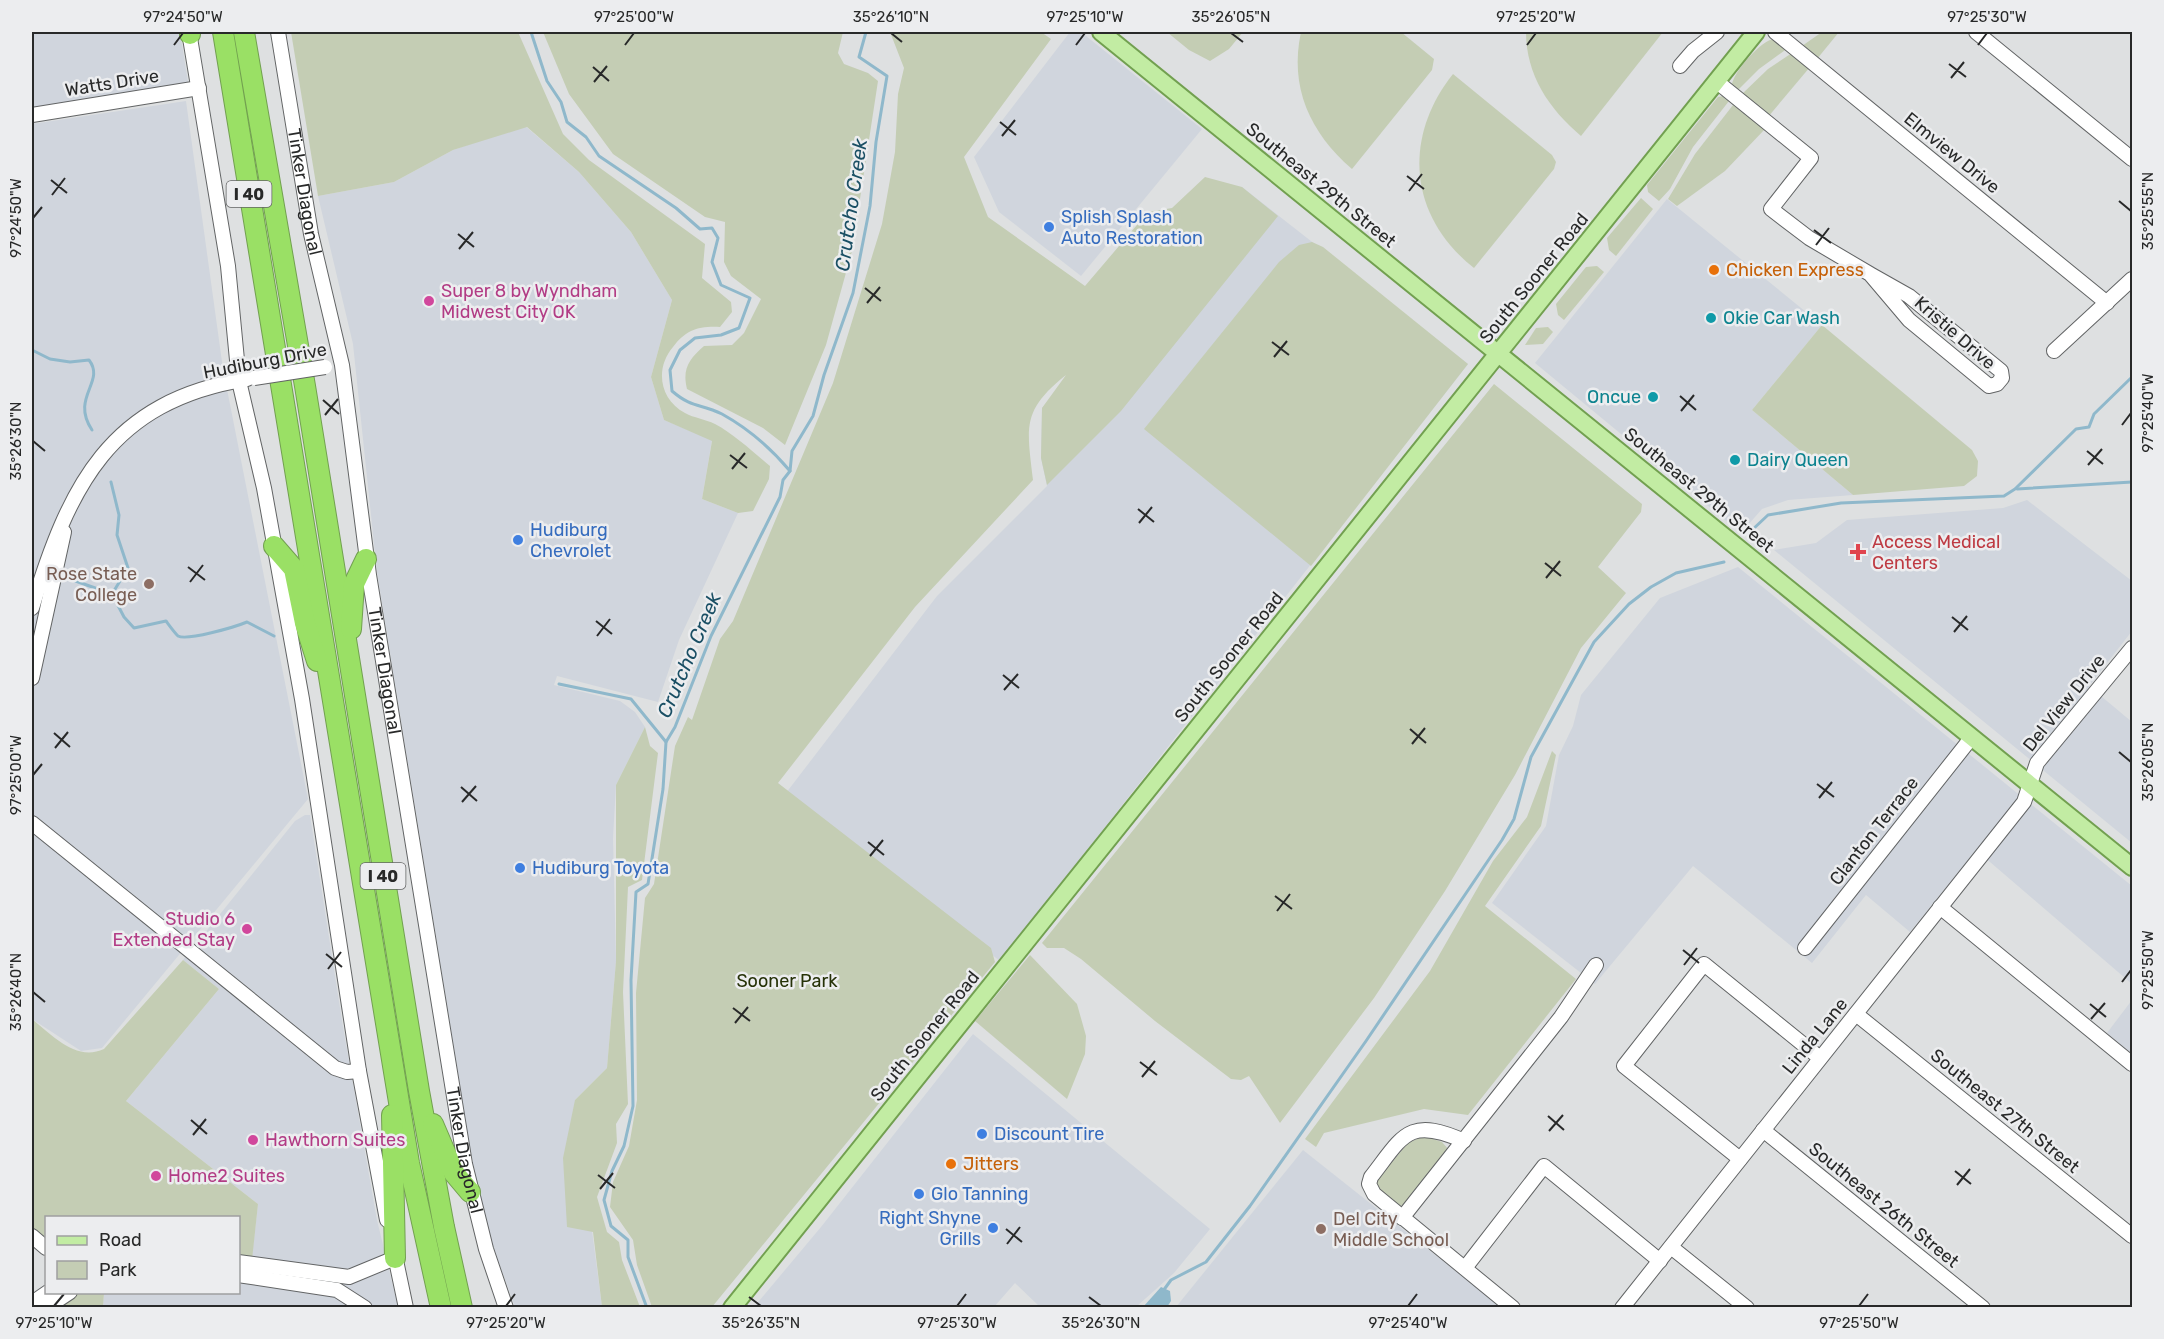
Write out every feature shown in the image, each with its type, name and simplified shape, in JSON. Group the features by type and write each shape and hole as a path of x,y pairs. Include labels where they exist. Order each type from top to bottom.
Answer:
{"highway":[{"name":"I 40","path":"223,32 409,1163 441,1308"},
{"name":"Tinker Diagonal","path":"243,32 305,386 419,1091 442,1217 462,1308"},
{"path":"274,546 294,569 305,623 338,727"},
{"path":"348,662 354,584 366,560"},
{"path":"392,1058 391,1173 395,1258"},
{"path":"419,1091 454,1173 470,1192"}],"main road":[{"name":"Southeast 29th Street","path":"1101,32 2133,867"},
{"name":"South Sooner Road","path":"732,1308 1756,32"}],"street":[{"path":"190,32 228,266 239,381 274,546 302,699 359,1071 406,1308"},
{"name":"Tinker Diagonal","path":"279,32 310,234 342,365 366,560 470,1192 506,1308"},
{"path":"1680,66 1693,51 1717,32"},
{"name":"Elmview Drive","path":"1774,32 2108,303"},
{"path":"1976,32 2133,159"},
{"name":"Kristie Drive","path":"1716,81 1811,158 1771,209 1809,238 1909,296 2001,371 2002,378 1997,384 1989,386 1909,320 1870,274"},
{"name":"Watts Drive","path":"32,115 199,88"},
{"path":"2054,351 2133,279"},
{"name":"Hudiburg Drive","path":"32,610 47,558 67,512 88,472 123,433 155,411 199,392 254,378 342,365"},
{"path":"199,392 227,393 243,401"},
{"name":"Hudiburg Drive","path":"32,678 36,641 46,620 67,512"},
{"path":"32,610 46,620"},
{"name":"Del View Drive","path":"2030,784 2037,763 2133,648"},
{"name":"Clanton Terrace","path":"1805,948 1972,737"},
{"name":"Linda Lane","path":"1623,1308 2024,802 2030,784"},
{"path":"32,824 334,1068 346,1072 359,1071"},
{"path":"1940,907 2133,1064"},
{"path":"1740,1159 1624,1066 1704,964 1820,1058"},
{"path":"1402,1218 1561,1017 1596,965"},
{"name":"Southeast 27th Street","path":"1856,1014 2133,1236"},
{"path":"1464,1141 1427,1128 1413,1131 1401,1138 1371,1177 1369,1184 1374,1194 1513,1308"},
{"name":"Southeast 26th Street","path":"1763,1130 1983,1308"},
{"path":"1465,1268 1544,1166 1660,1261"},
{"path":"32,1236 45,1247"},
{"path":"1671,1247 1747,1308"},
{"path":"240,1262 349,1277 395,1258"},
{"path":"240,1275 337,1290 365,1308"},
{"path":"37,1305 67,1294"}],"shaded area":[{"path":"32,32 180,32 188,82 32,109"},
{"path":"1070,32 1081,32 1202,129 1081,276 999,212 974,157"},
{"name":"Rose State College","path":"186,101 223,369 308,799 102,1048 81,1051 32,1019 32,124"},
{"path":"511,114 579,172 631,232 672,300 651,377 664,420 712,440 702,499 738,513 679,640 658,702 557,676 554,685 620,701 635,712 645,727 616,785 613,838 616,961 607,1068 575,1100 602,1307 515,1307 484,1222 377,572 353,344 318,196 394,182 453,150 491,137"},
{"path":"1242,187 1468,364 1000,961 786,793 937,596 1047,486 1041,458 1042,408"},
{"path":"1667,199 1822,325 1752,410 1853,495 1788,500 1762,509 1741,533 1535,363"},
{"path":"2027,500 2132,581 2132,631 2089,686 2132,722 2132,843 1774,550 1816,543 1847,520 2003,508"},
{"path":"1738,567 2132,886 2132,984 1976,850 1910,932 1866,895 1812,963 1693,866 1595,984 1492,903 1546,826 1559,755 1573,726 1581,695 1660,598"},
{"path":"305,815 310,815 343,1027 377,1220 398,1307 103,1308 104,1294 240,1294 240,1281 249,1282 258,1204 126,1101 219,989 183,960 295,821"},
{"path":"2132,1000 2132,1054 2107,1033"},
{"path":"973,1034 1210,1229 1174,1273 1136,1307 1040,1307 1015,1283 994,1307 754,1307 821,1227"},
{"name":"Del City Middle School","path":"1303,1150 1501,1307 1176,1307"}],"green space":[{"path":"291,32 518,32 563,134 589,160 705,244 702,278 731,302 732,312 720,327 693,330 678,341 667,355 662,383 665,392 676,407 688,415 722,428 770,466 769,479 753,511 738,513 702,499 712,441 664,420 651,377 672,300 631,232 579,172 527,127 453,150 394,182 318,196"},
{"path":"543,32 843,32 838,53 844,64 868,73 878,81 852,251 826,345 785,445 763,428 687,389 686,370 694,355 704,346 732,345 744,333 761,299 731,276 724,262 725,222 705,217 613,154 569,94"},
{"name":"Sooner Park","path":"890,32 1041,32 1051,39 964,157 988,217 1085,286 1148,212 1172,208 1205,177 1242,187 1278,216 1121,411 1047,485 1041,458 1042,408 1066,375 1041,399 1030,421 1029,446 1033,480 915,607 778,783 991,948 995,962 712,1307 652,1307 637,1265 633,1240 610,1207 613,1182 629,1146 637,1100 636,993 645,898 654,884 675,746 688,717 692,720 720,639 733,621 833,383 882,224 895,152 898,94 904,68"},
{"path":"1167,32 1243,32 1229,49 1210,61 1189,50"},
{"path":"1301,32 1401,32 1434,59 1432,70 1352,169 1325,140 1306,108 1298,72"},
{"path":"1526,32 1663,32 1581,136 1569,126 1550,103 1535,77 1527,48"},
{"path":"1822,32 1839,32 1817,59 1802,46"},
{"path":"1774,39 1788,48 1759,69 1737,91 1732,88 1732,82 1747,59 1762,45"},
{"path":"1792,53 1810,67 1768,117 1741,95 1768,69"},
{"path":"1453,74 1552,155 1556,162 1554,169 1474,268 1452,248 1436,225 1425,201 1420,176 1420,150 1426,124 1437,99"},
{"path":"1723,96 1729,101 1693,147 1670,189 1659,201 1648,192 1647,185 1718,97"},
{"path":"1733,105 1765,129 1725,171 1677,206 1668,199 1695,154"},
{"path":"1641,198 1653,209 1616,256 1609,250 1607,238"},
{"path":"1312,242 1323,247 1468,364 1311,566 1144,429 1279,262 1299,245"},
{"path":"1597,266 1604,272 1564,320 1558,315 1556,304 1586,267"},
{"path":"1822,325 1972,450 1978,461 1977,476 1964,486 1853,495 1752,410"},
{"path":"1548,327 1553,332 1543,344 1525,345 1536,328"},
{"path":"1494,384 1642,504 1641,512 1598,567 1626,593 1581,648 1515,775 1445,891 1374,998 1280,1123 1249,1076 1241,1080 1231,1079 1155,1021 1081,959 1064,948 1047,948 1042,943"},
{"path":"645,727 650,746 658,753 642,880 628,887 623,992 628,1104 616,1124 617,1143 597,1197 607,1232 619,1242 622,1260 640,1307 602,1307 593,1232 567,1227 563,1158 575,1100 607,1068 616,961 616,785"},
{"path":"1552,751 1556,755 1541,826 1485,906 1576,979 1468,1115 1424,1109 1324,1133 1316,1147 1305,1139 1430,971 1493,861 1527,817"},
{"path":"1030,955 1077,1004 1086,1036 1085,1054 1067,1099 975,1021"},
{"path":"183,960 219,989 126,1101 258,1204 252,1260 240,1259 240,1216 45,1216 45,1240 32,1229 32,1019 56,1039 74,1049 94,1052 104,1049"},
{"path":"1424,1136 1442,1142 1448,1149 1406,1203 1397,1208 1376,1189 1376,1181 1408,1143"},
{"path":"78,1294 104,1294 103,1307 57,1308"}],"water":[{"path":"1161,1287 1170,1291 1171,1301 1167,1307 1143,1307"}],"waterway":[{"path":"531,32 547,81 561,102 567,122 586,137 599,156 676,208 700,229 712,228 718,238 712,262 721,285 750,298 739,328 721,335 695,338 680,350 670,370 672,391 686,401 722,414 750,432 767,446 790,471"},
{"name":"Crutcho Creek","path":"647,1308 628,1257 628,1240 611,1226 604,1200 612,1171 624,1146 633,1106 631,980 636,892 648,884 663,789 666,742 675,727 711,636 780,497 783,480 790,471 792,451 813,416 824,375 853,293 870,206 876,142 887,76 859,57 866,32"},
{"path":"32,350 50,359 70,362 89,360 94,376 85,408 86,418 92,430"},
{"path":"1751,531 1768,515 1841,503 2004,496 2015,489 2076,429 2089,427 2094,414 2132,377"},
{"path":"111,482 119,515 117,535 128,568 112,594 124,617 134,628 166,621 178,636 191,637 247,622 274,636"},
{"path":"2017,489 2132,482"},
{"path":"1163,1291 1171,1280 1206,1262 1250,1206 1366,1041 1502,840 1514,819 1531,757 1594,642 1629,604 1651,587 1676,573 1724,562"},
{"path":"67,578 112,594"},
{"path":"559,684 631,699 666,742"}],"place":[{"name":"Splish Splash Auto Restoration","path":"1049,227"},
{"name":"Chicken Express","path":"1714,270"},
{"name":"Super 8 by Wyndham Midwest City OK","path":"429,301"},
{"name":"Okie Car Wash","path":"1711,318"},
{"name":"Oncue","path":"1653,397"},
{"name":"Dairy Queen","path":"1735,460"},
{"name":"Hudiburg Chevrolet","path":"518,540"},
{"name":"Access Medical Centers","path":"1858,552"},
{"name":"Rose State College","path":"149,584"},
{"name":"Hudiburg Toyota","path":"520,868"},
{"name":"Studio 6 Extended Stay","path":"247,929"},
{"name":"Discount Tire","path":"982,1134"},
{"name":"Hawthorn Suites","path":"253,1140"},
{"name":"Jitters","path":"951,1164"},
{"name":"Home2 Suites","path":"156,1176"},
{"name":"Glo Tanning","path":"919,1194"},
{"name":"Right Shyne Grills","path":"993,1228"},
{"name":"Del City Middle School","path":"1321,1229"}]}
